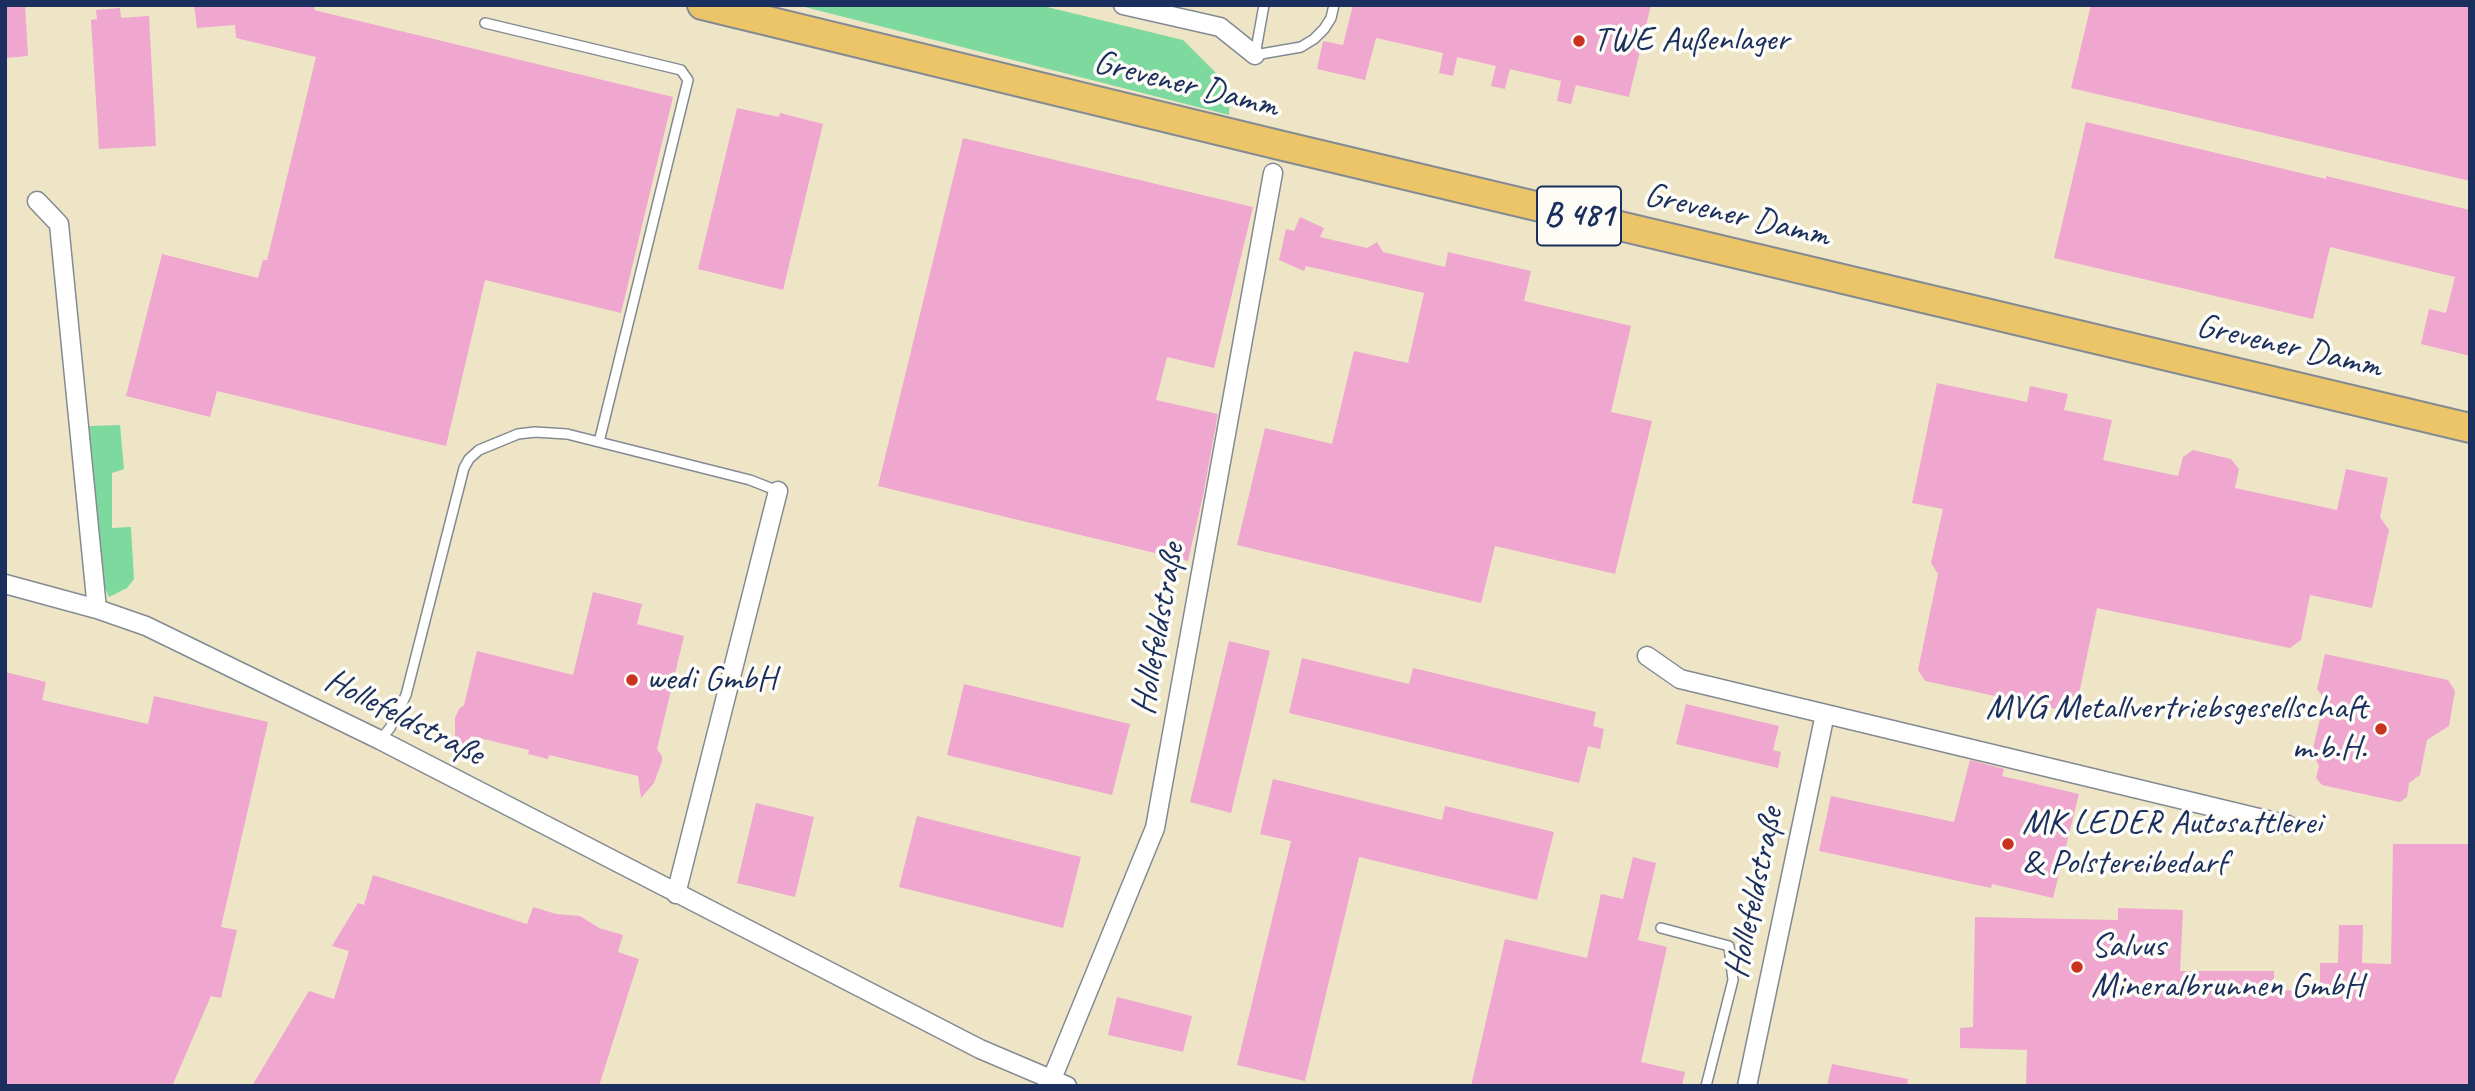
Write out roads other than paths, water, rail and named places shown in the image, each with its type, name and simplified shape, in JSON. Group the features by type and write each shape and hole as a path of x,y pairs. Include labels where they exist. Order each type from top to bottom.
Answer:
{"main road":[{"name":"Grevener Damm","path":"702,5 1306,152 2470,428"}],"street":[{"path":"1124,5 1220,27 1255,55"},
{"name":"Hollefeldstraße","path":"5,584 97,609 146,626 380,740 980,1049 1056,1084 1155,828 1273,173"},
{"path":"37,201 59,224 97,609"},
{"path":"676,894 778,491"},
{"path":"1647,656 1680,679 2288,825"},
{"name":"Hollefeldstraße","path":"1747,1086 1825,714"}],"lane":[{"path":"1264,5 1255,55 1301,47 1314,39 1331,18 1334,5"},
{"path":"485,23 681,70 688,80 599,442"},
{"path":"380,740 398,712 411,680 460,480 469,459 479,450 518,434 567,434 750,480 778,491"},
{"path":"1661,928 1729,946 1733,980 1706,1086"}],"place":[{"name":"TWE Außenlager","path":"1579,41"},
{"name":"wedi GmbH","path":"632,680"},
{"name":"MVG Metallvertriebsgesellschaft m.b.H.","path":"2381,729"},
{"name":"MK LEDER Autosattlerei & Polstereibedarf","path":"2008,844"},
{"name":"Salvus Mineralbrunnen GmbH","path":"2077,967"}]}
